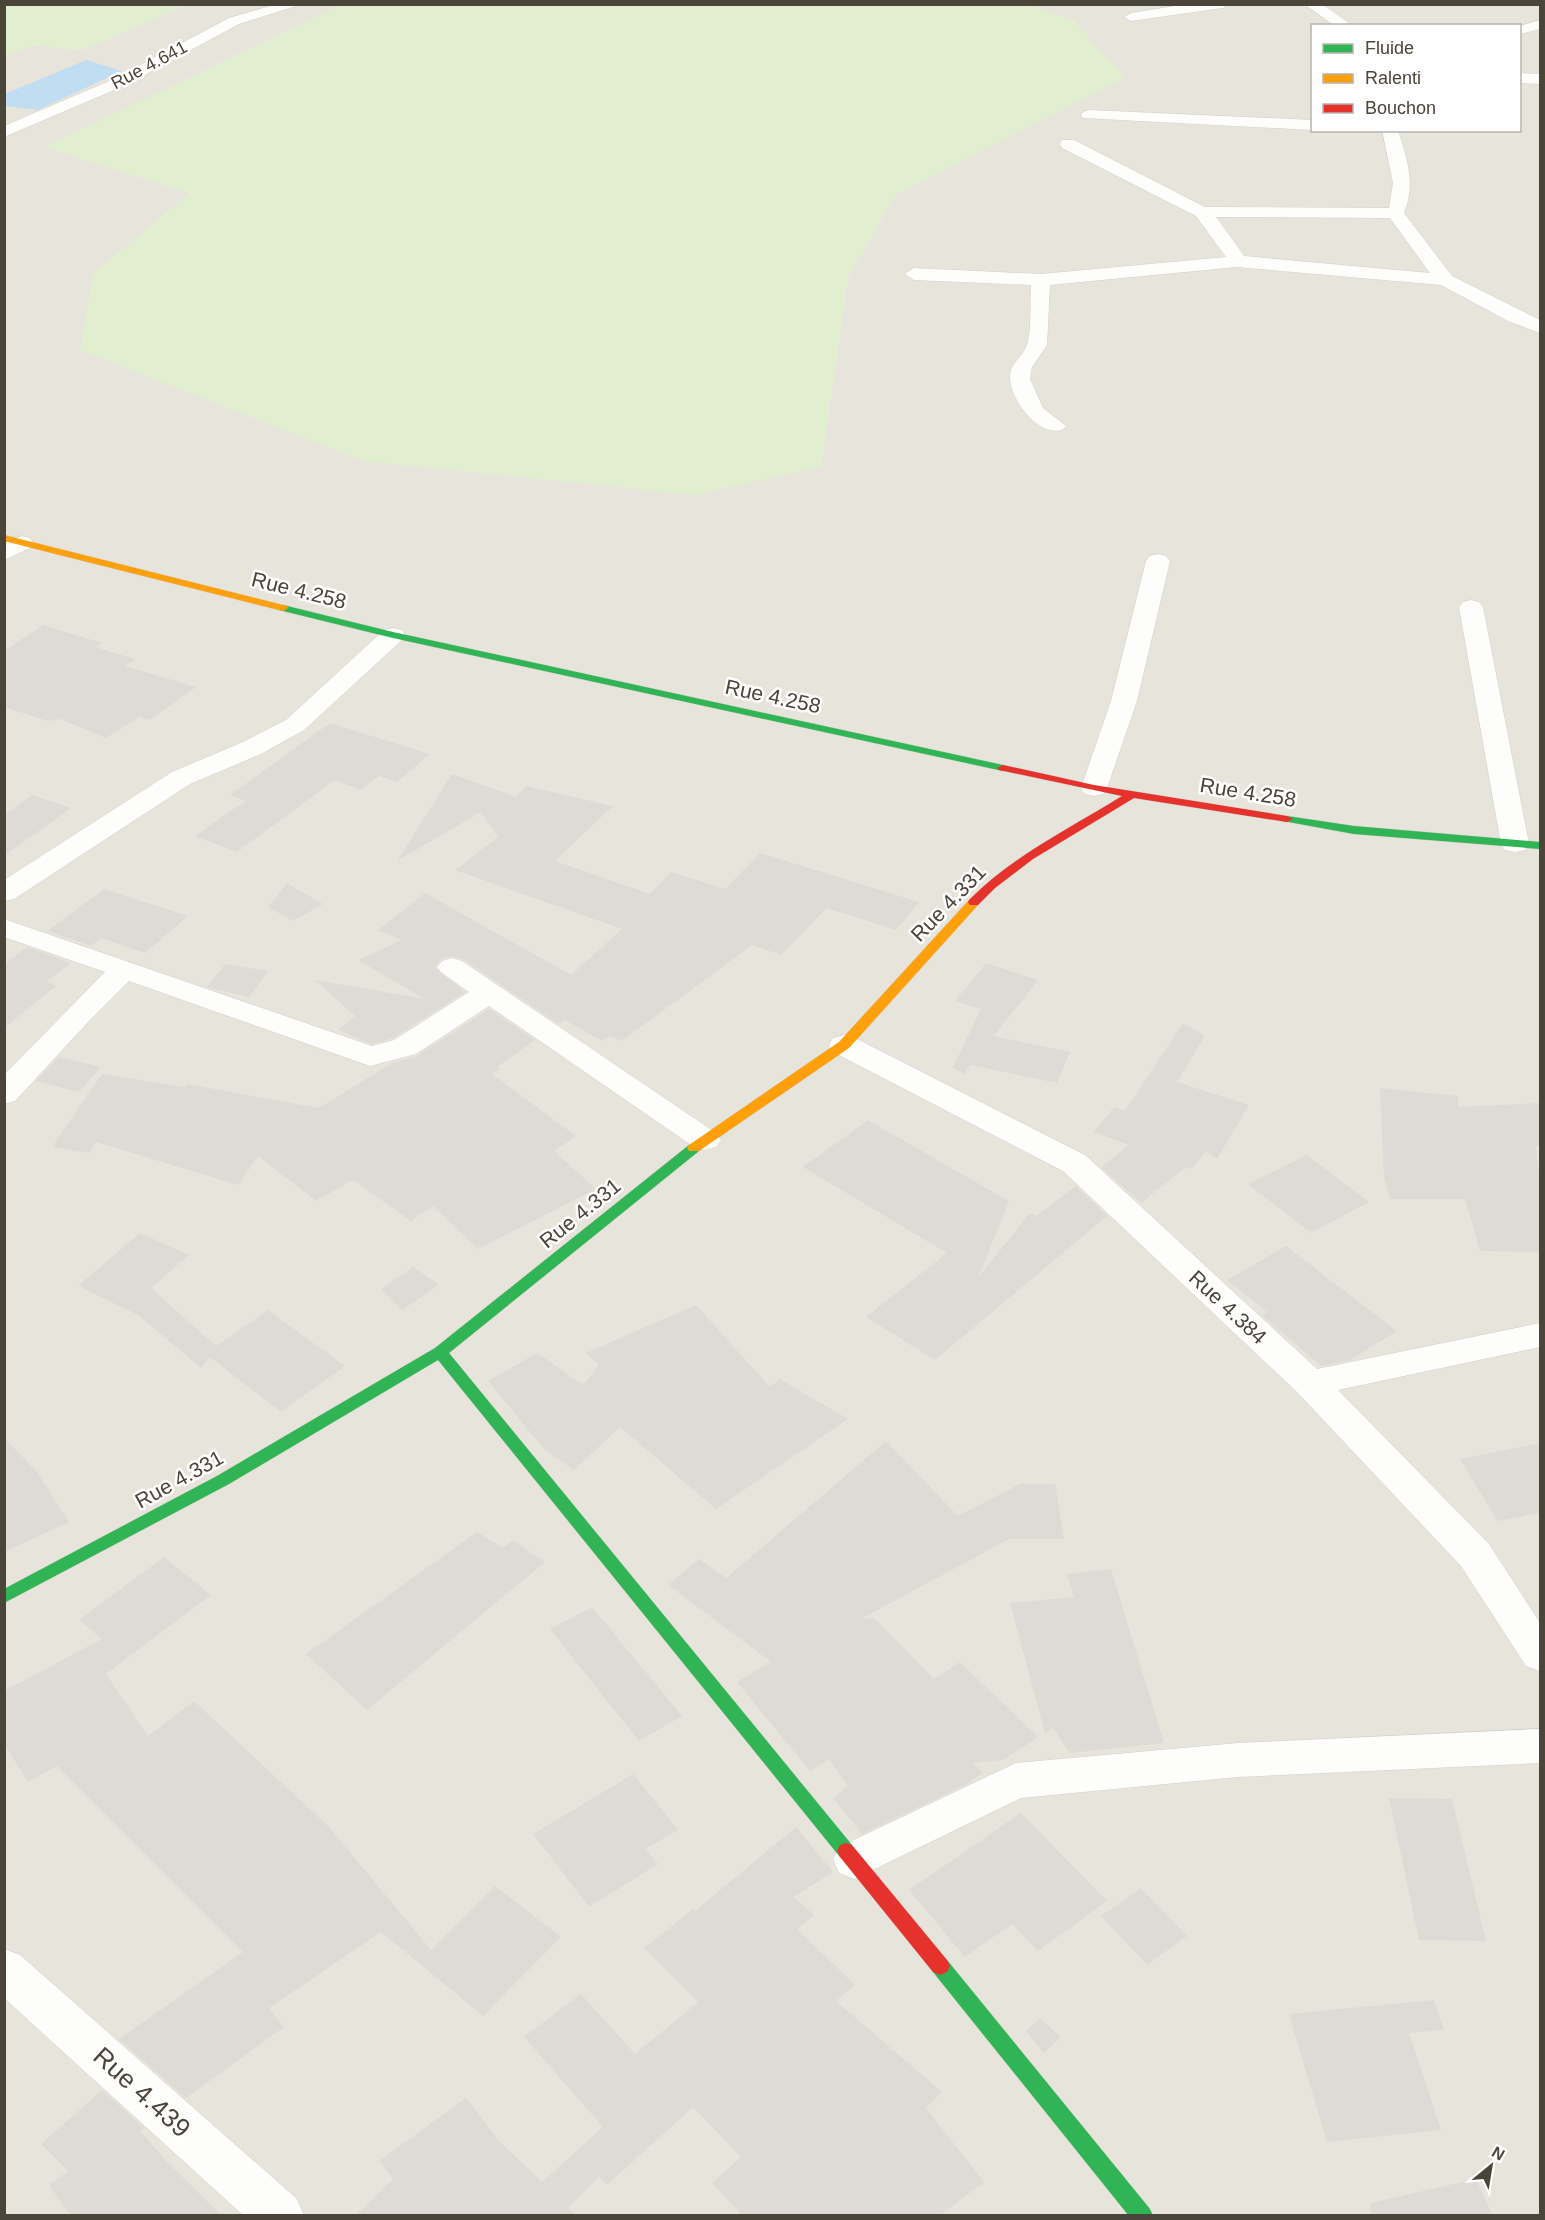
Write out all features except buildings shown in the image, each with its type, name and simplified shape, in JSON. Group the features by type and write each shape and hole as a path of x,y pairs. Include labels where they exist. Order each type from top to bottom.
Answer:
{"main road":[{"name":"Rue 4.258","path":"10,545 393,635 1094,788 1354,831 1528,845"},
{"name":"Rue 4.331","path":"4,1597 223,1480 440,1352 705,1140 844,1045 985,890 1039,847 1100,815 1131,795"},
{"path":"440,1352 1143,2216"}],"street":[{"name":"Rue 4.641","path":"4,132 120,82 234,21 296,4"},
{"path":"1131,17 1223,4"},
{"path":"1311,4 1343,24"},
{"path":"1521,30 1540,25"},
{"path":"1521,78 1540,79"},
{"path":"1089,115 1311,125"},
{"path":"1391,132 1402,176 1400,204 1395,213"},
{"path":"1068,144 1202,212 1231,248 1237,261"},
{"path":"1202,212 1395,213"},
{"path":"1395,213 1445,280"},
{"path":"914,274 1041,280 1237,261 1445,280 1515,318 1540,327"},
{"path":"1041,280 1037,345 1022,367 1020,379 1034,411 1055,426"},
{"path":"1094,788 1124,701 1158,561"},
{"path":"1471,607 1528,845"},
{"path":"4,893 181,778 252,748 295,725 393,635"},
{"path":"4,927 123,971 370,1056 389,1053 405,1047 490,992"},
{"path":"452,967 705,1140"},
{"path":"4,1094 76,1015 123,971"},
{"name":"Rue 4.384","path":"844,1045 1074,1163 1311,1383 1475,1555 1540,1655"},
{"path":"1311,1383 1540,1335"},
{"path":"854,1860 1016,1781 1238,1760 1540,1746"},
{"name":"Rue 4.439","path":"4,1969 280,2216"}],"shaded area":[{"path":"186,5 342,5 45,147 190,193 93,274 821,467 848,277 895,195 995,142 1074,21 1027,5 1540,5 1540,2215 5,2215 4,57 32,45 83,50"}],"green space":[{"path":"4,5 186,5 83,50 32,45 5,57"},
{"path":"342,5 1027,5 1074,21 1125,78 895,195 848,277 821,467 693,495 363,461 80,350 93,274 190,193 44,147"}],"water":[{"path":"86,60 122,71 38,110 5,106 5,94"}],"traffic: fast":[{"path":"283,608 393,635 1003,768"},
{"path":"1287,819 1354,830 1540,846"},
{"path":"4,1597 223,1480 440,1352 694,1148"},
{"path":"440,1352 846,1851"},
{"path":"940,1966 1143,2216"}],"traffic: slow":[{"path":"4,538 283,608"},
{"path":"694,1148 844,1045 974,902"}],"traffic: jam":[{"path":"1003,768 1094,788 1287,819"},
{"path":"974,902 991,885 1029,856 1131,795"},
{"path":"846,1851 940,1966"}]}
